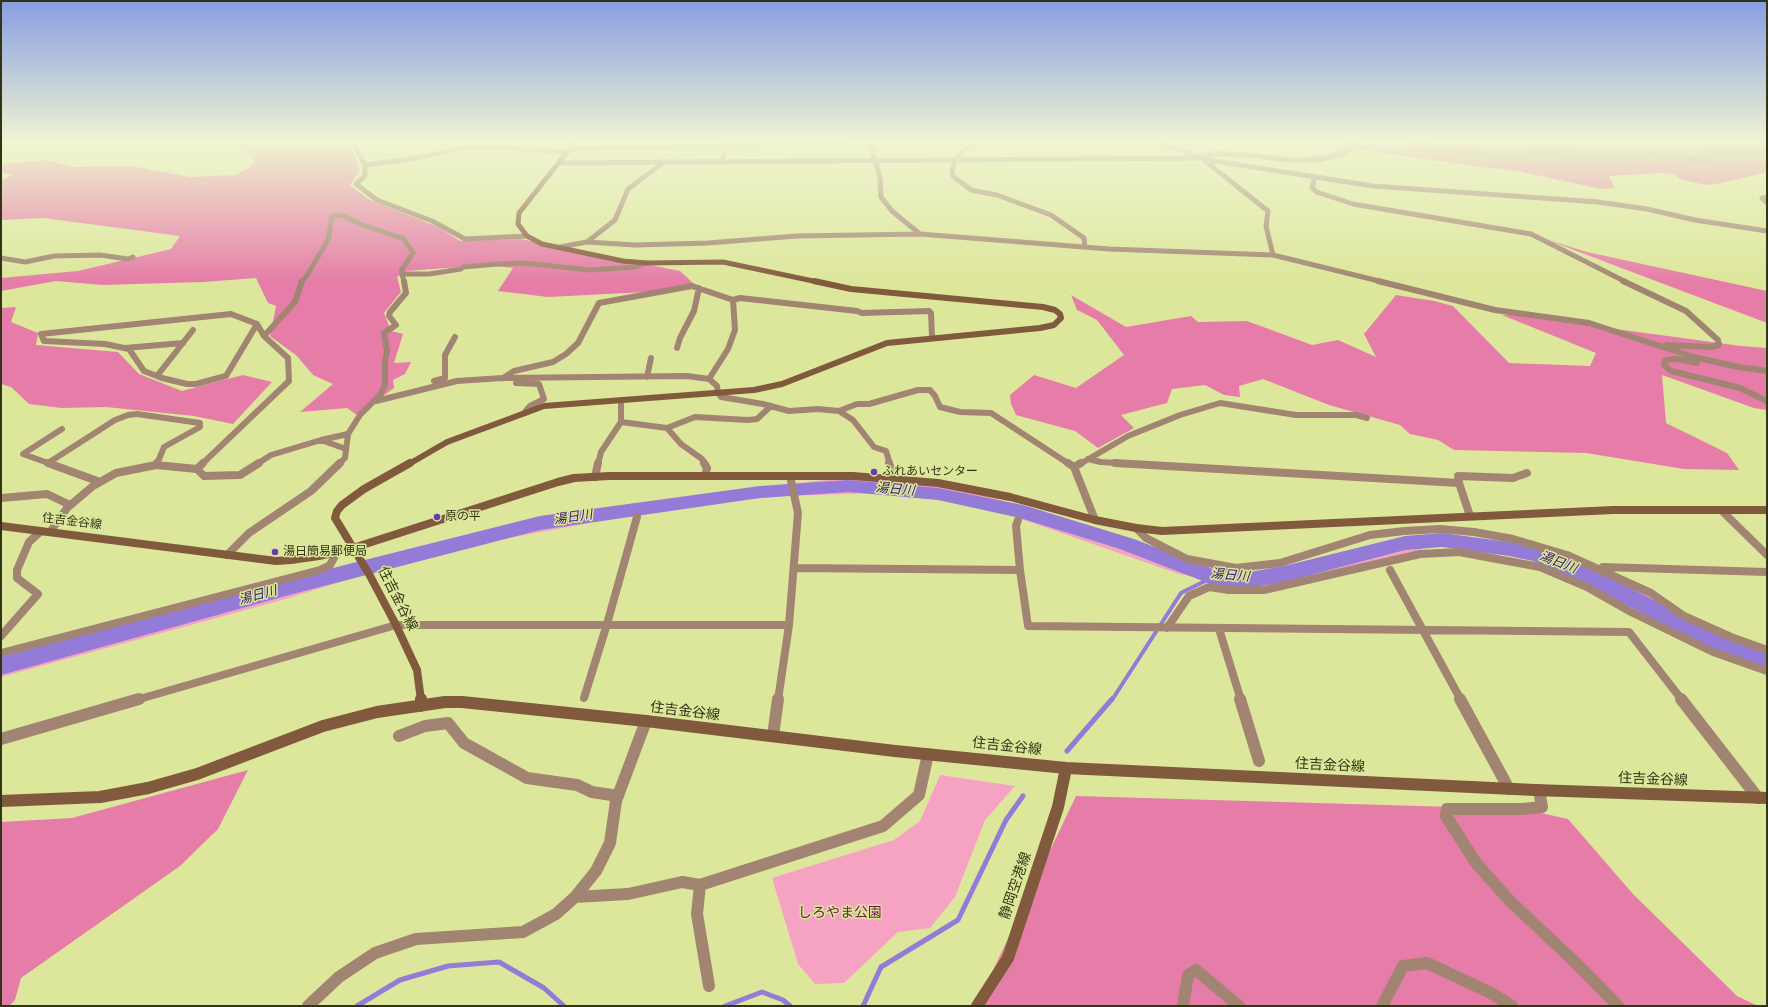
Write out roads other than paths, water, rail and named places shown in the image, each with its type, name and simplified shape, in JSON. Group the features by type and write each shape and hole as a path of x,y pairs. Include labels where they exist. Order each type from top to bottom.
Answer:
{"main road":[{"path":"353,548 336,518 337,511 342,505 364,489 439,446 524,412 544,406 560,404 718,393 770,387 887,343 932,337 1040,328 1054,325 1061,318 1060,314 1055,310 1043,307 852,289 723,262 647,264 623,261 542,244 527,236 518,224 519,213 538,189"},
{"name":"住吉金谷線","path":"1,526 276,561 291,560 353,548 538,488 574,478 705,476 791,479 853,476 894,478 938,483 1017,498 1095,520 1136,528 1162,531 1613,510 1767,510"},
{"name":"住吉金谷線","path":"353,548 369,574 396,625 417,670 421,691 421,706 445,702 462,702 1066,768 1509,789 1763,798"},
{"path":"1,801 100,797 148,788 197,774 323,726 377,712 421,706"},
{"name":"静岡空港線","path":"977,1006 1008,958 1058,807 1066,768"}],"street":[{"path":"362,189 377,200 432,221 465,239 527,236"},
{"path":"587,242 615,220 628,189"},
{"path":"881,189 881,197 892,211 920,234"},
{"path":"969,189 997,195 1051,215 1084,238 1085,248"},
{"path":"1240,189 1268,211 1266,226 1272,255"},
{"path":"1313,189 1317,192 1353,204 1531,234 1596,268 1686,311 1718,340 1719,345 1711,347 1656,344"},
{"path":"1402,189 1598,202 1647,209 1694,220 1767,231"},
{"path":"1767,197 1762,198 1767,202"},
{"path":"227,555 249,532 311,490 345,458 348,434 360,416 376,401 385,384 387,351 384,332 396,325 389,316 390,312 406,293 401,271 413,253 404,239 360,224 342,215 332,216 328,240 306,277 301,282 295,302 264,336"},
{"path":"560,247 587,242 634,245 708,243 797,236 920,234 1085,248 1272,255 1488,309 1588,323 1694,357 1738,367 1767,371"},
{"path":"1,258 25,262 54,256 100,256 128,259 133,257"},
{"path":"402,274 429,274 461,269 463,267 498,264 524,263 590,270 635,267 647,264"},
{"path":"502,378 514,371 553,362 566,354 578,343 599,303 638,297 672,288 692,286 732,300 740,298 857,311 862,313 928,311 931,313 932,337"},
{"path":"676,348 694,311 699,288"},
{"path":"709,379 728,349 735,330 735,313 732,300"},
{"path":"183,343 125,348 105,344 44,341 41,334 231,314 257,324 264,336 288,358 289,381 197,469"},
{"path":"125,348 129,349 129,352 140,363 144,371 157,376 187,384 211,381 226,376 257,324"},
{"path":"157,376 193,330"},
{"path":"381,394 445,378 445,355 455,337"},
{"path":"647,376 651,358"},
{"path":"1767,375 1678,359 1665,360 1664,365 1671,371 1740,388 1767,401"},
{"path":"376,401 457,381 502,378 687,376 709,379 717,386 718,393 721,397 771,406 789,411 818,409 839,411 857,404 869,404 918,390 930,390 935,396 940,407 960,412 991,413 1074,467 1095,520"},
{"path":"502,378 504,382 539,384 544,399 530,406 524,412"},
{"path":"595,477 601,452 621,422 621,400"},
{"path":"1074,467 1128,436 1180,415 1220,403 1296,414 1356,416 1367,418"},
{"path":"621,422 667,428 695,417 748,420 758,419 771,406"},
{"path":"839,411 853,420 874,447 886,450 894,478"},
{"path":"48,462 115,420 128,415 137,414 200,423 200,427 164,447 156,465"},
{"path":"667,428 681,444 702,459 706,468 705,476"},
{"path":"62,429 23,454 100,482"},
{"path":"1,636 38,594 17,578 17,570 29,542 46,531 70,505 100,482 116,473 156,465 197,469 204,476 240,475 271,455 320,440 348,434"},
{"path":"320,440 346,449"},
{"path":"1088,459 1101,462 1459,483"},
{"path":"1470,516 1458,476 1514,478 1524,476 1528,473"},
{"path":"773,736 789,625 798,513 791,479"},
{"path":"1,498 33,494 47,494 70,505"},
{"path":"1722,511 1767,554"},
{"path":"584,698 637,518"},
{"path":"1018,520 1016,526 1020,570 1028,626 1629,632 1763,798"},
{"path":"1136,528 1146,538 1187,559 1236,568 1280,563 1370,535 1404,530 1440,529 1474,532 1514,539 1567,555 1651,594 1684,616 1730,637 1767,650"},
{"path":"1,653 320,570 330,565 338,552"},
{"path":"1165,628 1189,596 1209,587 1229,590 1264,590 1420,554 1459,552 1540,567 1587,587 1631,612 1713,652 1767,672"},
{"path":"1603,567 1767,572"},
{"path":"794,568 1020,570"},
{"path":"1390,570 1509,789"},
{"path":"1,740 396,625 789,625"},
{"path":"1219,629 1259,761"},
{"path":"308,1006 339,977 375,953 416,939 523,932 556,914 575,897 596,871 610,843 618,796 646,721"},
{"path":"399,736 425,726 448,723 464,742 527,778 577,785 592,792 618,796"},
{"path":"575,897 628,894 682,882 700,885 883,826 919,795 928,754"},
{"path":"1538,790 1542,807 1523,809 1447,809 1446,816 1476,863 1510,901 1618,1006"},
{"path":"700,885 697,914 709,986"},
{"path":"1382,1006 1403,966 1428,963 1489,992 1512,1006"},
{"path":"1183,1006 1188,975 1196,970 1239,1006"}],"waterway":[{"name":"湯日川","path":"1,666 293,586 540,523 760,492 849,486 938,494 1023,512 1127,544 1213,577 1250,580 1284,574 1405,543 1442,540 1509,549 1538,555 1587,575 1724,646 1767,661"},
{"path":"1112,700 1181,593 1213,577"},
{"path":"1067,751 1112,699"},
{"path":"863,1006 881,967 958,920 1006,820 1023,796"},
{"path":"357,1006 400,980 448,966 499,962 544,988 564,1006"},
{"path":"725,1006 762,992 783,1000 790,1006"}],"place":[{"name":"ふれあいセンター","path":"874,472"},
{"name":"原の平","path":"437,517"},
{"name":"湯日簡易郵便局","path":"275,552"}],"park label":[{"name":"しろやま公園","path":"840,913"}]}
